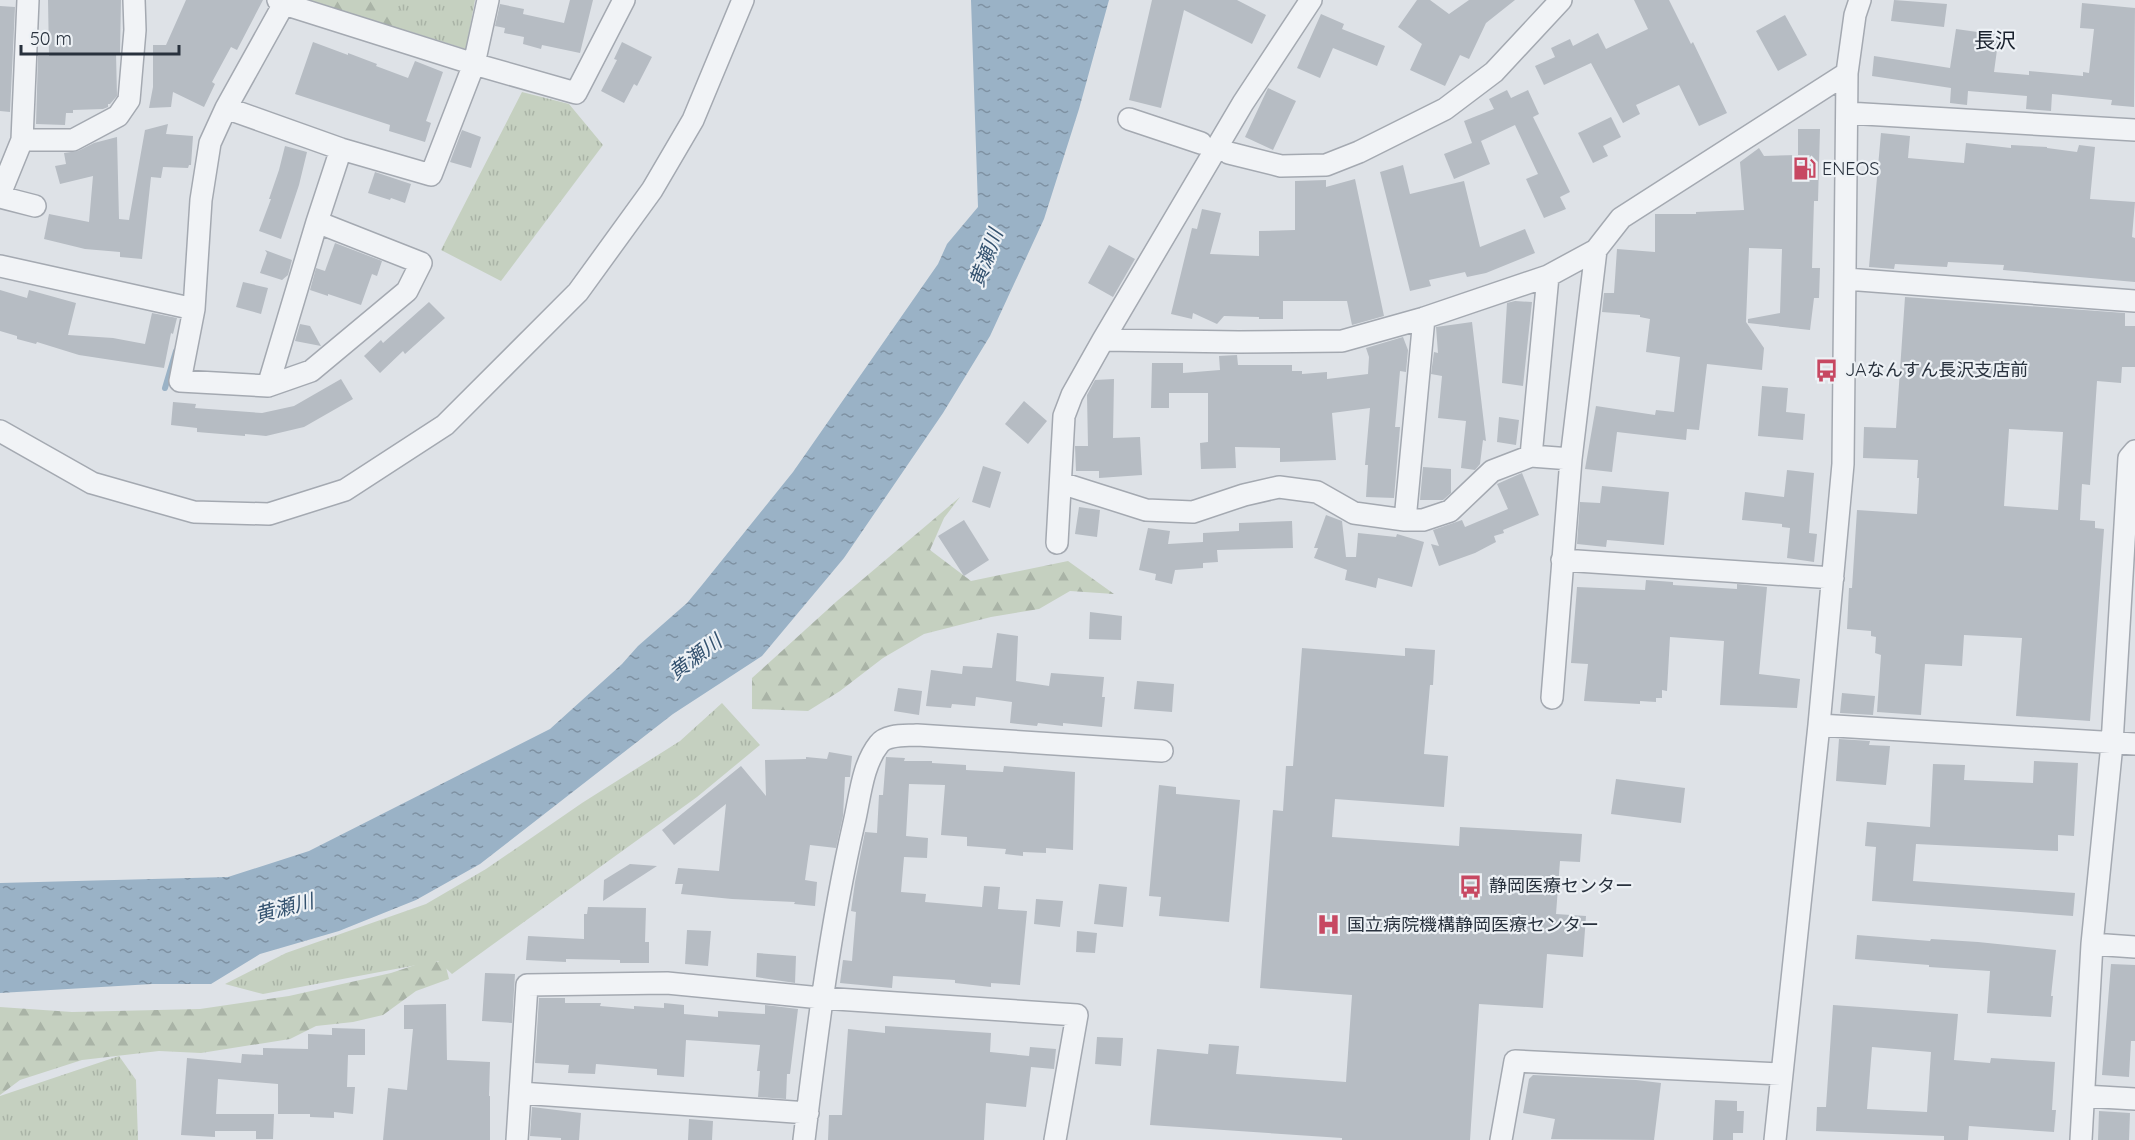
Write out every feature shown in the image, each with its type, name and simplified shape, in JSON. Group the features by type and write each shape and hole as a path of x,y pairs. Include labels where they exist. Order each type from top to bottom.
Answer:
{"street":[{"path":"27,0 22,140 0,196 35,206"},
{"path":"22,140 73,140 118,116 129,100 135,30 134,0"},
{"path":"226,108 341,149 431,175 474,64 488,0"},
{"path":"317,222 421,263 407,291 311,371 268,386 180,381 194,309 201,200 210,144 226,108 282,1 474,64 576,93 624,0"},
{"path":"0,431 92,483 194,512 269,514 345,490 445,425 578,292 652,190 693,120 743,0"},
{"path":"1057,543 1064,416 1072,395 1243,103 1311,0"},
{"path":"1229,153 1281,166 1326,165 1359,152 1444,109 1494,72 1561,0"},
{"path":"1775,1140 1819,725 1843,464 1846,73 1860,0"},
{"path":"1103,340 1342,341 1424,318 1548,276 1596,250 1621,218 1846,73"},
{"path":"1846,113 2135,130"},
{"path":"1129,119 1201,143"},
{"path":"268,386 341,149"},
{"path":"1552,698 1571,459 1596,250"},
{"path":"0,266 194,309"},
{"path":"1531,456 1548,276"},
{"path":"1846,279 2135,301"},
{"path":"1405,520 1424,318"},
{"path":"2081,1140 2092,944 2112,744 2129,458 2135,451"},
{"path":"1060,483 1146,510 1193,512 1244,495 1279,487 1317,492 1354,513 1405,520 1423,520 1450,511 1492,471 1531,456 1571,459"},
{"path":"1562,561 1833,578"},
{"path":"1819,725 2135,744"},
{"path":"804,1140 821,998 845,861 864,777 870,759 880,743 893,736 917,735 1162,751"},
{"path":"2092,944 2135,948"},
{"path":"517,1140 527,985 667,983 821,998 1077,1015 1055,1140"},
{"path":"1501,1140 1515,1061 1781,1074"},
{"path":"520,1093 808,1113"},
{"path":"2084,1096 2135,1099"}],"green space":[{"path":"307,0 374,0 405,12 410,23 404,38"},
{"path":"309,0 475,0 466,49"},
{"path":"522,92 569,104 603,145 501,281 441,250"},
{"path":"960,497 944,518 930,550 971,581 1068,561 1114,594 1070,591 1039,609 991,617 924,634 883,658 840,691 808,711 752,709 752,678 837,601"},
{"path":"722,703 760,745 697,797 452,974 438,961 263,994 225,984 286,953 426,904 486,869 582,803 680,741"},
{"path":"430,960 445,963 449,979 416,991 383,1015 353,1022 316,1026 290,1039 201,1053 159,1051 82,1060 20,1080 0,1095 0,1007 72,1012 200,1009 289,996 391,973"},
{"path":"119,1056 136,1080 138,1140 0,1140 0,1096"}],"water":[{"name":"黄瀬川","path":"971,0 1109,0 1079,109 1044,219 990,336 943,413 844,558 762,656 673,714 480,864 416,900 339,931 260,954 211,984 152,984 0,993 0,883 228,877 309,851 550,729 687,603 793,472 938,264 947,244 978,207"}],"building":[{"path":"48,0 121,0 120,53 116,53 117,96 108,104 108,107 103,109 73,110 73,113 66,113 65,125 36,124 38,56 49,56"},
{"path":"186,0 263,0 237,50 231,47 212,82 215,84 204,107 173,92 171,107 149,108 153,87 153,45 166,45"},
{"path":"570,0 593,0 580,53 542,45 541,49 523,44 524,37 504,33 505,28 495,26 500,4 524,9 523,14 564,23"},
{"path":"1152,0 1237,0 1266,15 1252,44 1184,10 1161,108 1129,100"},
{"path":"1417,0 1430,0 1449,14 1469,0 1515,0 1486,23 1469,59 1460,55 1445,86 1410,70 1422,44 1398,27"},
{"path":"1634,0 1669,0 1691,44 1693,42 1727,113 1699,126 1679,85 1636,105 1640,114 1623,123 1591,63 1544,85 1535,66 1555,57 1551,48 1570,39 1573,46 1598,33 1606,49 1648,29"},
{"path":"1894,0 1947,4 1944,27 1891,21"},
{"path":"2082,3 2135,8 2134,107 2111,105 2112,100 2052,94 2051,111 2026,109 2027,96 1968,91 1967,105 1950,103 1951,88 1872,76 1874,56 1950,68 1956,29 1999,35 1994,72 2029,75 2029,71 2083,76 2083,72 2089,73 2094,29 2080,28"},
{"path":"0,6 15,7 10,112 0,111"},
{"path":"1321,14 1344,24 1342,29 1385,46 1377,66 1333,48 1320,78 1297,68"},
{"path":"1785,15 1807,55 1778,71 1756,31"},
{"path":"313,42 348,55 348,53 408,78 415,61 443,72 426,121 431,123 425,142 389,131 390,125 295,94"},
{"path":"622,42 652,57 637,86 634,84 624,103 601,91 617,60 614,59"},
{"path":"1268,88 1296,101 1273,150 1245,137"},
{"path":"1507,90 1511,98 1528,90 1539,114 1533,117 1570,192 1560,197 1566,209 1544,218 1526,179 1538,174 1515,125 1481,141 1490,164 1454,179 1444,154 1472,143 1464,121 1494,109 1489,99"},
{"path":"1611,117 1621,137 1603,146 1608,156 1593,163 1578,133"},
{"path":"168,124 166,134 193,136 191,165 188,168 163,167 161,178 151,177 142,259 120,257 120,252 85,249 44,239 49,214 89,222 93,176 60,184 55,166 66,164 64,153 78,151 94,143 117,137 119,219 129,220 145,130"},
{"path":"1798,129 1820,129 1818,201 1814,201 1812,268 1820,268 1819,298 1814,298 1810,330 1748,323 1748,319 1780,313 1782,249 1749,248 1746,322 1764,348 1762,370 1707,364 1699,430 1687,429 1686,440 1617,432 1612,472 1585,469 1596,406 1655,415 1656,410 1674,412 1680,357 1646,352 1650,319 1640,317 1640,315 1602,312 1604,293 1614,293 1617,249 1655,252 1655,214 1696,214 1696,212 1744,210 1740,162 1759,148 1764,156 1798,155"},
{"path":"462,130 481,137 471,168 450,162"},
{"path":"1881,133 1910,136 1908,158 1964,163 1966,143 2011,148 2011,145 2047,147 2077,152 2079,145 2095,147 2090,199 2135,202 2132,237 2135,238 2135,282 2003,270 2004,265 1948,262 1947,267 1895,264 1894,269 1869,267"},
{"path":"285,146 307,152 281,239 259,231 271,199 269,199"},
{"path":"1403,165 1410,194 1464,181 1480,247 1525,229 1535,253 1486,273 1467,277 1465,272 1429,280 1431,286 1410,291 1380,172"},
{"path":"375,172 411,184 405,203 368,193"},
{"path":"1355,179 1384,316 1352,325 1347,301 1283,301 1283,319 1224,316 1217,324 1193,313 1192,319 1171,314 1192,228 1197,229 1202,209 1221,213 1210,254 1259,256 1259,231 1295,230 1295,181 1326,180 1326,187"},
{"path":"335,243 382,261 377,276 372,274 361,305 310,290 316,268 325,271"},
{"path":"1109,245 1135,259 1113,297 1088,283"},
{"path":"265,250 292,260 288,275 282,280 260,273 267,253"},
{"path":"243,282 268,288 261,314 236,307"},
{"path":"0,290 27,298 29,290 76,303 68,335 113,338 145,344 152,313 177,318 173,334 171,333 164,368 79,355 37,342 36,344 17,339 17,336 0,331"},
{"path":"1905,297 2125,313 2125,326 2135,326 2135,367 2122,367 2121,383 2097,381 2090,485 2082,484 2080,520 2095,521 2095,528 2104,529 2090,721 2016,716 2022,638 1964,635 1962,666 1925,664 1921,715 1877,712 1881,655 1875,653 1876,637 1871,636 1871,631 1847,629 1849,588 1852,588 1857,510 1917,514 1918,460 1863,458 1864,427 1896,428","holes":["2009,429 2063,432 2058,510 2004,506"]},
{"path":"429,302 445,318 405,354 403,351 380,373 364,356 381,340 383,343"},
{"path":"1532,302 1523,386 1502,383 1507,303"},
{"path":"1472,322 1486,441 1483,440 1480,464 1475,470 1461,468 1466,421 1438,418 1442,376 1431,374 1434,352 1438,353 1436,327"},
{"path":"300,324 310,326 321,346 295,341"},
{"path":"1403,337 1408,350 1406,372 1400,371 1395,427 1400,427 1394,498 1366,497 1368,465 1365,465 1370,408 1332,413 1336,460 1280,462 1280,448 1235,447 1236,468 1201,469 1200,443 1208,442 1208,393 1169,393 1169,408 1151,408 1152,363 1183,363 1183,373 1220,370 1219,356 1237,355 1238,365 1292,365 1292,371 1302,371 1302,374 1327,372 1327,379 1368,374 1369,357 1366,348"},
{"path":"341,379 353,399 304,427 266,436 245,434 245,436 197,432 197,428 171,425 173,402 196,404 195,408 262,413 294,406"},
{"path":"1114,379 1113,438 1140,437 1142,475 1099,478 1099,471 1076,471 1075,446 1088,446 1087,395 1095,380"},
{"path":"1762,386 1788,388 1786,412 1805,414 1803,440 1758,436"},
{"path":"1024,401 1047,421 1028,444 1005,424"},
{"path":"1499,417 1519,420 1516,445 1497,442"},
{"path":"983,466 1001,472 990,508 972,502"},
{"path":"1423,467 1451,469 1451,493 1443,500 1420,500"},
{"path":"1787,470 1814,473 1809,533 1817,534 1814,562 1787,558 1790,528 1782,527 1782,524 1742,520 1745,492 1784,497"},
{"path":"1522,473 1539,515 1503,530 1504,533 1494,536 1496,542 1475,553 1439,566 1431,544 1439,546 1433,530 1462,520 1465,527 1508,509 1497,484"},
{"path":"1602,486 1669,492 1664,545 1607,540 1606,547 1577,544 1580,502 1600,503"},
{"path":"1079,507 1100,510 1097,537 1075,534"},
{"path":"1326,515 1342,521 1346,557 1356,557 1358,533 1396,537 1397,534 1424,542 1412,587 1378,578 1376,588 1345,580 1347,570 1314,558 1318,548 1314,548"},
{"path":"964,520 989,560 964,576 938,536"},
{"path":"1292,521 1293,548 1217,550 1218,562 1203,563 1203,568 1175,570 1172,584 1155,580 1156,574 1139,570 1148,528 1170,531 1168,544 1203,542 1203,533 1239,531 1239,523"},
{"path":"1646,580 1673,582 1673,585 1737,589 1737,584 1767,587 1759,674 1800,679 1797,708 1720,705 1724,641 1670,637 1667,691 1662,690 1662,698 1656,698 1656,702 1640,701 1640,704 1584,701 1588,664 1571,663 1577,587 1645,590"},
{"path":"1090,612 1122,616 1121,640 1089,639"},
{"path":"997,633 1018,636 1016,681 1049,686 1051,673 1104,677 1102,727 1063,723 1063,726 1038,723 1037,726 1010,723 1012,702 976,697 975,706 952,704 951,708 926,706 931,670 962,674 963,666 992,668"},
{"path":"1302,648 1405,656 1405,648 1435,650 1424,754 1448,756 1444,807 1335,799 1332,837 1459,846 1460,827 1582,834 1580,862 1560,861 1556,914 1586,916 1583,957 1547,954 1543,1008 1479,1004 1470,1140 1342,1140 1342,1138 1150,1125 1157,1049 1208,1054 1209,1044 1239,1046 1236,1074 1346,1082 1352,995 1260,988 1273,810 1283,811 1286,766 1293,766"},
{"path":"1137,681 1174,684 1172,712 1134,709"},
{"path":"898,688 922,691 919,715 894,711"},
{"path":"1842,693 1875,696 1873,715 1840,713"},
{"path":"1839,739 1870,741 1869,745 1890,746 1886,785 1836,781"},
{"path":"829,752 852,756 850,777 845,777 843,816 836,848 810,845 805,880 817,882 815,906 794,904 795,902 681,894 683,884 675,884 678,868 719,871 726,804 674,845 662,830 741,766 766,796 765,760 806,759 806,757 827,759"},
{"path":"886,757 905,758 904,761 932,761 932,763 966,765 966,770 1003,772 1004,766 1075,772 1073,850 1046,848 1046,853 1023,852 1023,856 1005,854 1006,849 967,846 967,837 941,835 945,785 909,784 906,836 928,838 927,858 904,857 901,892 926,894 925,902 982,907 984,886 1000,887 998,909 1027,911 1020,985 991,983 991,987 955,983 955,980 893,976 892,988 840,983 843,960 852,961 856,912 851,911 855,882 865,832 877,833 879,795 883,795"},
{"path":"2034,761 2078,763 2074,836 2058,835 2058,851 1916,844 1913,881 2075,893 2073,916 1872,901 1876,847 1865,846 1867,822 1930,827 1933,764 1965,765 1964,780 2033,783"},
{"path":"1616,779 1685,788 1681,823 1611,814"},
{"path":"1159,785 1176,787 1176,794 1240,800 1229,922 1159,916 1161,897 1149,896"},
{"path":"630,864 657,866 603,901 604,880"},
{"path":"1099,884 1127,887 1123,927 1094,924"},
{"path":"1036,899 1063,901 1060,927 1034,924"},
{"path":"588,907 646,908 645,942 649,942 649,963 620,963 620,960 566,959 566,962 526,960 528,936 584,939 584,914 587,914"},
{"path":"687,930 711,931 708,966 685,964"},
{"path":"1077,931 1097,933 1095,953 1076,952"},
{"path":"1857,935 1978,942 2056,950 2051,1017 1987,1013 1990,971 1855,959"},
{"path":"757,953 796,956 795,983 756,977"},
{"path":"2111,964 2135,965 2135,1041 2131,1041 2129,1077 2102,1075"},
{"path":"485,973 515,974 512,1023 482,1021"},
{"path":"539,998 565,998 565,1003 601,1003 600,1006 634,1009 634,1006 664,1008 664,1003 684,1005 684,1014 718,1017 718,1011 765,1014 765,1005 798,1009 790,1074 787,1074 786,1099 758,1097 760,1071 757,1071 760,1045 686,1040 684,1077 657,1075 657,1069 596,1064 595,1074 568,1073 569,1065 535,1063"},
{"path":"446,1004 447,1060 490,1062 490,1140 383,1140 388,1088 407,1090 413,1029 404,1029 404,1005"},
{"path":"1833,1005 1958,1014 1954,1060 1990,1063 1991,1058 2055,1062 2052,1110 2056,1110 2054,1132 1969,1126 1968,1140 1944,1140 1944,1136 1816,1131 1817,1107 1826,1107","holes":["1872,1047 1931,1052 1927,1112 1867,1109"]},
{"path":"885,1026 991,1033 990,1052 1029,1056 1030,1047 1056,1049 1054,1069 1031,1067 1026,1107 986,1103 984,1140 828,1140 829,1115 842,1115 848,1029 885,1033"},
{"path":"332,1028 365,1029 365,1055 348,1055 347,1087 355,1087 353,1114 334,1112 334,1118 310,1117 310,1114 278,1114 278,1084 218,1079 216,1114 274,1114 273,1139 256,1139 256,1131 215,1131 215,1137 181,1135 187,1058 241,1063 242,1054 263,1055 263,1048 308,1049 308,1034 332,1035"},
{"path":"1097,1037 1123,1038 1121,1066 1095,1064"},
{"path":"1533,1075 1661,1083 1654,1140 1551,1139 1555,1119 1523,1113 1529,1079"},
{"path":"1715,1100 1737,1101 1737,1111 1744,1111 1743,1133 1733,1133 1733,1140 1713,1140"},
{"path":"532,1107 581,1113 579,1140 530,1136"},
{"path":"2099,1111 2130,1113 2129,1140 2098,1140"},
{"path":"689,1119 713,1121 712,1140 688,1140"}],"waterway":[{"path":"165,388 176,351"}],"place":[{"name":"ENEOS","path":"1804,169"},
{"name":"JAなんすん長沢支店前","path":"1827,370"},
{"name":"静岡医療センター","path":"1471,886"},
{"name":"国立病院機構静岡医療センター","path":"1329,925"}],"district":[{"name":"長沢","path":"1995,41"}]}
